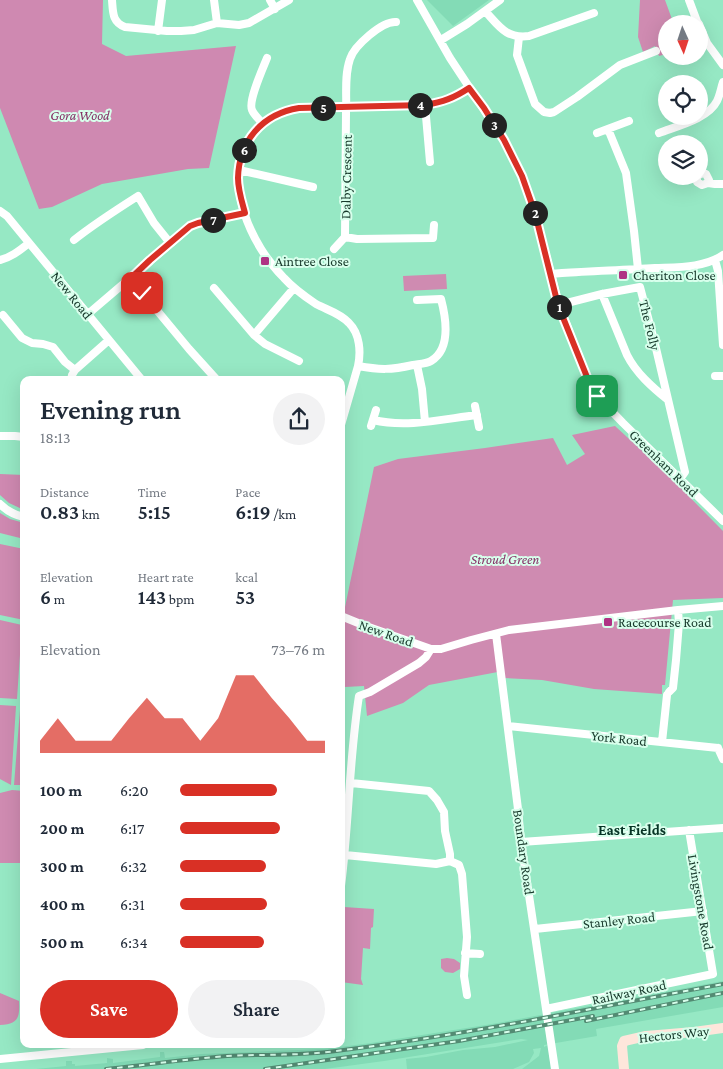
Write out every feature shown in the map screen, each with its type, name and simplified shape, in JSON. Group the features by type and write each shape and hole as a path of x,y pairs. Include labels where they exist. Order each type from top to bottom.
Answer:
{"main road":[{"name":"Hectors Way","path":"624,1069 622,1046 624,1042 646,1036 723,1028"}],"street":[{"path":"112,0 113,14 121,26 158,31 194,30 217,24 239,26 249,23 289,0"},
{"path":"158,31 162,0"},
{"path":"214,0 217,24"},
{"path":"270,0 275,9"},
{"name":"Greenham Road","path":"417,0 469,88 504,140 522,176 535,213 558,305 589,382 597,396 723,521"},
{"path":"441,40 500,0"},
{"path":"689,0 699,15"},
{"path":"485,11 505,32 519,37 529,36 594,13"},
{"name":"Dalby Crescent","path":"334,249 345,237 346,90 350,58 359,44 371,34 391,22 396,22"},
{"path":"519,37 517,54 535,104 544,112 554,112 620,65 656,50"},
{"path":"708,44 723,65"},
{"path":"262,123 251,109 254,91 267,58"},
{"path":"263,68 272,71"},
{"path":"659,133 696,119 710,111 717,102 723,82"},
{"path":"345,411 358,366 360,356 359,342 349,323 294,288 274,267 264,252 245,213 239,191 239,170 245,148 262,123 292,109 425,105 449,100 469,88"},
{"path":"425,105 430,162"},
{"path":"597,133 629,121"},
{"path":"608,129 626,173 638,269"},
{"path":"239,170 312,187"},
{"path":"708,183 723,184"},
{"path":"74,240 141,194 154,223 170,243"},
{"name":"New Road","path":"0,211 8,216 139,376"},
{"path":"88,314 190,226 245,213"},
{"name":"Dalby Crescent","path":"345,237 357,239 433,238 434,225"},
{"path":"0,260 12,255 29,242"},
{"path":"550,274 691,266 715,260 723,255"},
{"path":"715,260 718,271 723,345"},
{"path":"131,278 184,344 213,376"},
{"name":"The Folly","path":"558,305 640,287 684,472 680,479"},
{"path":"214,288 254,335 265,344 299,361"},
{"path":"254,335 294,288"},
{"name":"The Folly","path":"602,294 631,364 653,388 668,400"},
{"path":"358,366 384,370 396,369 430,362 438,355 444,346 445,339 444,310 441,300 418,300"},
{"path":"3,315 22,338 32,343 53,347 74,370"},
{"path":"72,376 74,370 109,340"},
{"path":"417,365 422,389 425,422"},
{"path":"475,406 478,427"},
{"path":"376,410 372,423 425,422 477,415"},
{"path":"0,436 20,437"},
{"path":"0,504 5,510 20,516"},
{"path":"467,995 464,976 467,937 462,874 459,865 450,861 436,864 345,855 355,722 359,696 370,692 419,663 431,649 439,650 510,630 723,606"},
{"path":"662,742 668,693 673,688 679,622 678,610"},
{"name":"New Road","path":"345,618 431,649"},
{"name":"Boundary Road","path":"496,634 521,842 555,1069"},
{"name":"York Road","path":"508,726 662,742 721,745 723,760"},
{"path":"351,784 429,791 444,812 450,861"},
{"path":"521,842 723,828"},
{"name":"Livingstone Road","path":"689,830 713,974"},
{"name":"Stanley Road","path":"535,929 702,911"},
{"path":"465,952 480,954"},
{"name":"Railway Road","path":"546,1010 713,974"},
{"path":"0,1059 112,1048"}],"shaded area":[{"path":"427,0 489,0 453,26"},
{"path":"723,981 723,1007 596,1029 597,1036 544,1045 544,1047 548,1045 551,1069 522,1069 539,1056 541,1048 533,1049 534,1053 529,1062 513,1069 407,1069 406,1059 495,1047 528,1040 521,1039 325,1069 36,1069 66,1066 66,1061 72,1061 72,1064 75,1064 75,1066 107,1063 107,1058 113,1059 113,1063 160,1057 160,1052 164,1052 165,1058 201,1054 345,1048 345,1046 492,1024"}],"green space":[{"name":"Gora Wood","path":"0,0 103,0 102,44 126,56 236,46 209,168 188,169 102,184 52,207 39,209 0,108"},
{"path":"640,0 665,0 670,15 658,15 658,54 655,46 643,52 638,37"},
{"path":"446,274 447,289 404,291 403,276"},
{"name":"Stroud Green","path":"615,426 663,470 723,531 723,598 673,600 665,685 662,685 662,694 594,689 542,680 504,678 503,671 429,685 403,703 367,716 364,686 345,687 345,607 374,467 398,459 553,438 567,465 585,454 572,435"},
{"path":"0,474 20,475 20,508 9,503 0,495"},
{"path":"0,513 20,522 20,538 0,533"},
{"path":"0,544 20,548 20,619 0,615"},
{"path":"0,620 20,625 20,655 17,699 0,698"},
{"path":"0,705 16,706 11,785 0,779"},
{"path":"20,710 20,785 14,785"},
{"path":"12,790 20,791 20,863 0,863 0,793"},
{"path":"345,907 374,909 370,949 363,948 361,979 363,985 345,983"},
{"path":"441,959 454,959 460,963 460,969 453,973 445,972 441,968"},
{"path":"0,993 19,1001 19,1012 17,1019 11,1023 0,1025"}],"railway":[{"path":"106,1069 227,1056 322,1053 385,1045 723,984"},
{"path":"586,1021 723,993"},
{"path":"265,1069 459,1041 593,1016"}],"place":[{"name":"Aintree Close","path":"265,261"},
{"name":"Cheriton Close","path":"623,275"},
{"name":"Racecourse Road","path":"608,622"}],"district":[{"name":"East Fields","path":"632,830"}],"route":[{"path":"142,293 131,278 190,226 245,213 239,191 239,170 245,148 262,123 284,111 299,108 425,105 443,102 469,88 504,140 522,176 535,213 558,305 589,382 597,396"}]}
